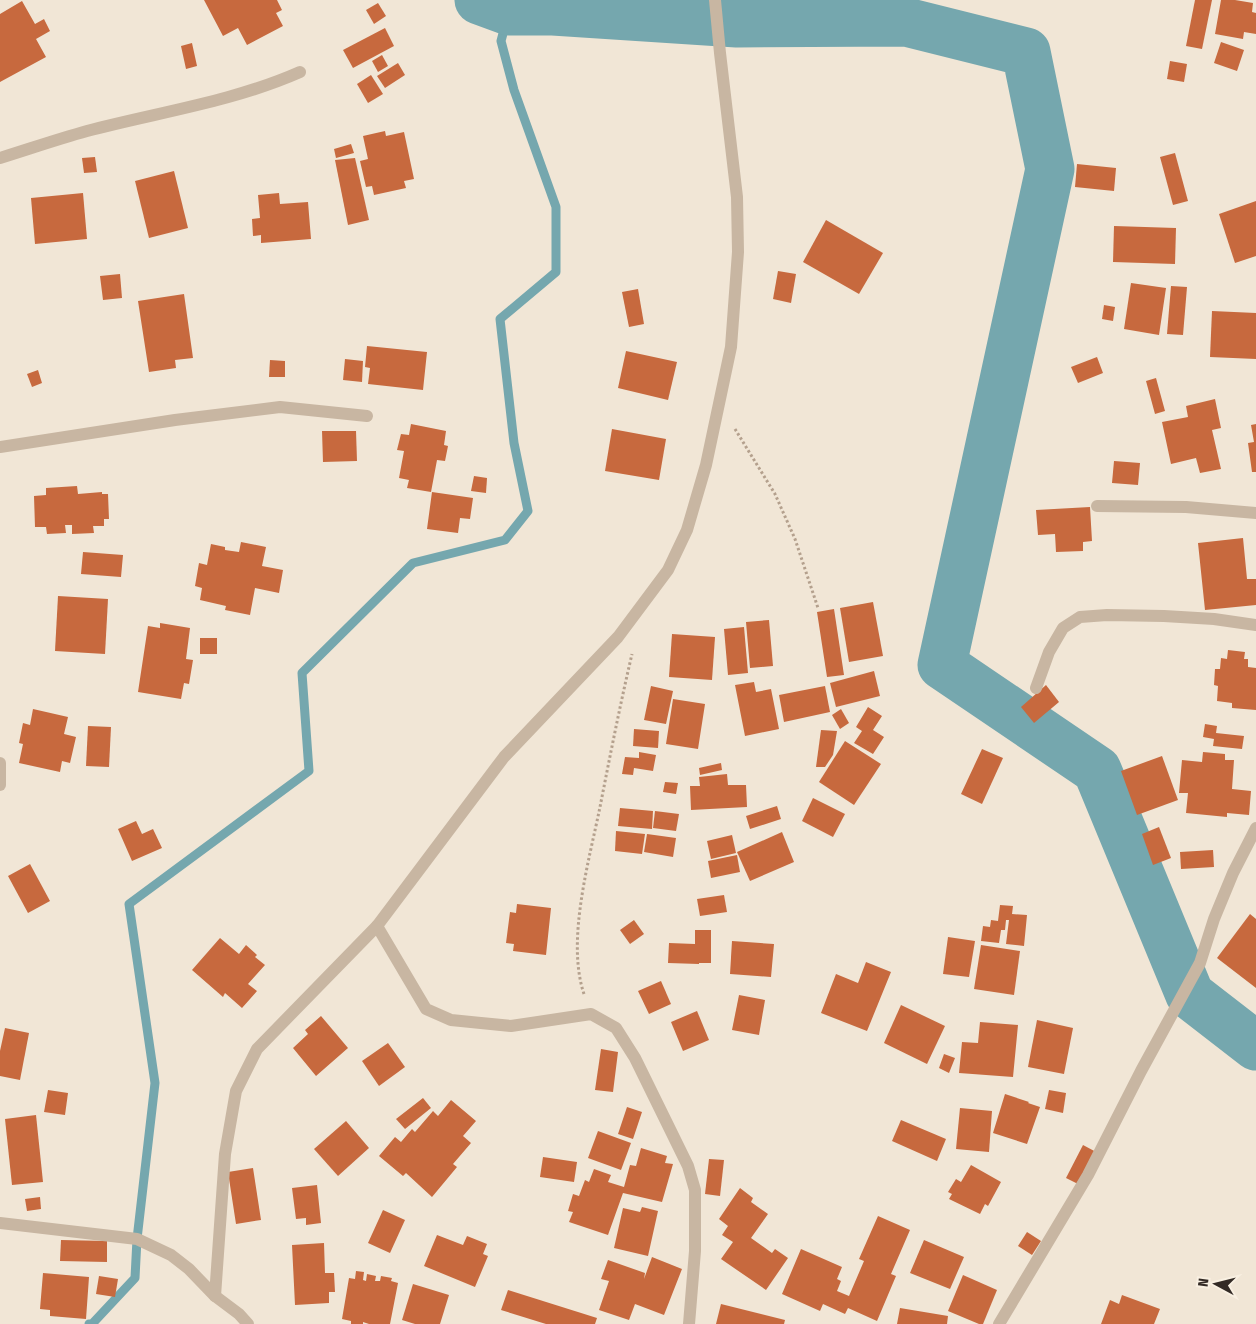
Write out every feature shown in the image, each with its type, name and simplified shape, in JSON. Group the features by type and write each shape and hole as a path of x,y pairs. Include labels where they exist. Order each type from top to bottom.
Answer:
{"street":[{"path":"214,1296 225,1154 236,1091 257,1049 376,926 504,757 618,637 668,570 687,530 706,464 731,347 738,252 738,197 715,0"},
{"path":"0,158 88,131 244,93 274,84 300,72"},
{"path":"0,447 280,407 367,416"},
{"path":"1097,506 1186,507 1256,513"},
{"path":"1036,688 1049,652 1063,628 1080,616 1164,616 1214,619 1256,625"},
{"path":"0,763 0,785"},
{"path":"998,1324 1088,1175 1141,1071 1200,963 1214,919 1233,873 1256,828"},
{"path":"376,926 426,1009 451,1020 511,1026 591,1014 616,1028 635,1058 688,1166 695,1190 695,1251 689,1324"},
{"path":"0,1223 137,1239 170,1255 189,1269 214,1296 239,1314 248,1324"}],"path":[{"path":"718,403 775,494 795,539 818,608"},
{"path":"591,1014 581,983 578,943 581,900 622,695 633,650"}],"building":[{"path":"204,0 277,0 282,10 276,13 283,26 247,45 238,28 223,36"},
{"path":"1195,0 1212,0 1202,49 1186,46"},
{"path":"1221,0 1253,3 1252,12 1256,13 1256,34 1244,32 1243,39 1215,34"},
{"path":"22,1 35,24 44,19 50,31 36,39 46,57 0,82 0,14"},
{"path":"378,3 386,16 374,24 366,10"},
{"path":"385,28 394,46 353,68 343,50"},
{"path":"1221,42 1244,50 1237,71 1214,63"},
{"path":"192,43 197,66 186,69 181,46"},
{"path":"382,55 388,66 378,72 372,61"},
{"path":"1170,61 1187,64 1184,82 1167,79"},
{"path":"398,63 405,75 385,88 377,76"},
{"path":"371,75 383,94 368,103 357,84"},
{"path":"385,131 386,136 404,132 414,179 404,181 406,188 374,195 372,186 366,187 360,161 368,159 363,136"},
{"path":"351,144 354,153 336,158 334,149"},
{"path":"1175,153 1188,201 1173,205 1160,157"},
{"path":"95,157 97,172 84,173 82,158"},
{"path":"355,158 369,220 348,225 335,160"},
{"path":"1077,164 1116,168 1114,191 1075,187"},
{"path":"174,171 188,228 149,238 135,181"},
{"path":"83,193 87,239 35,244 31,198"},
{"path":"279,193 280,204 308,202 311,239 261,243 261,235 253,236 252,219 260,218 258,195"},
{"path":"1256,201 1256,256 1235,263 1219,214"},
{"path":"826,220 883,253 859,294 803,262"},
{"path":"1114,226 1176,228 1175,264 1113,262"},
{"path":"778,271 796,274 791,303 773,299"},
{"path":"120,274 122,298 103,300 100,276"},
{"path":"1131,283 1166,288 1159,335 1124,329"},
{"path":"1171,286 1187,287 1183,335 1167,334"},
{"path":"638,289 644,324 629,327 622,292"},
{"path":"184,294 193,358 175,360 176,368 149,372 138,301"},
{"path":"1104,305 1115,307 1113,321 1102,319"},
{"path":"1212,311 1256,313 1256,359 1210,357"},
{"path":"367,346 427,352 423,390 368,384 370,368 365,367"},
{"path":"626,351 677,362 668,400 618,388"},
{"path":"1097,357 1103,373 1078,383 1071,367"},
{"path":"345,359 363,361 362,382 343,380"},
{"path":"270,360 285,361 285,377 269,377"},
{"path":"38,370 42,383 32,387 27,374"},
{"path":"1156,378 1165,411 1155,414 1146,381"},
{"path":"1215,399 1221,428 1212,430 1221,469 1200,473 1196,458 1171,464 1162,422 1188,417 1186,406"},
{"path":"411,424 446,431 444,445 448,446 445,461 437,460 431,492 407,488 409,480 399,478 404,451 397,450 401,434 409,435"},
{"path":"1256,424 1256,472 1252,472 1248,443 1254,442 1251,425"},
{"path":"612,429 666,439 659,480 605,471"},
{"path":"322,431 356,431 357,461 323,462"},
{"path":"1114,461 1140,463 1138,485 1112,483"},
{"path":"474,476 487,478 486,493 471,491"},
{"path":"77,486 78,494 102,492 102,494 108,494 109,519 104,519 104,526 93,526 94,533 72,534 72,525 65,525 66,533 47,534 46,527 35,527 34,496 46,495 46,488"},
{"path":"432,492 473,498 470,519 460,518 458,533 427,529"},
{"path":"1090,507 1092,541 1083,542 1083,551 1056,552 1055,534 1038,535 1036,510"},
{"path":"1243,538 1247,579 1256,579 1256,605 1205,610 1198,543"},
{"path":"241,542 266,547 262,566 283,570 279,593 255,588 250,615 225,610 226,606 200,600 202,588 195,586 199,563 207,565 211,544 225,547 225,550 239,552"},
{"path":"83,552 123,555 121,577 81,574"},
{"path":"58,596 108,599 105,654 55,651"},
{"path":"873,602 883,656 849,662 840,608"},
{"path":"834,609 844,675 827,677 817,612"},
{"path":"769,620 773,666 750,668 746,622"},
{"path":"160,623 190,628 186,659 193,660 189,684 184,683 181,699 138,692 148,626 160,628"},
{"path":"744,627 748,673 728,675 724,629"},
{"path":"672,634 715,637 712,680 669,677"},
{"path":"200,638 217,638 217,654 200,654"},
{"path":"1228,650 1245,652 1244,659 1248,659 1248,667 1256,668 1256,710 1232,708 1232,703 1217,701 1218,686 1214,685 1215,669 1220,669 1221,658 1227,659"},
{"path":"874,671 880,696 836,707 830,683"},
{"path":"754,682 756,692 771,689 779,729 745,736 735,685"},
{"path":"1046,685 1059,702 1034,723 1021,707"},
{"path":"651,686 673,691 666,724 644,720"},
{"path":"825,686 830,712 784,722 779,695"},
{"path":"673,699 705,704 698,749 666,744"},
{"path":"868,707 882,716 873,730 884,737 873,754 854,743 862,731 856,727"},
{"path":"33,709 68,717 64,734 76,737 70,763 62,761 60,772 19,763 23,744 19,743 23,723 30,725"},
{"path":"841,709 849,723 840,729 832,715"},
{"path":"1205,724 1217,726 1216,733 1244,736 1242,749 1213,746 1214,739 1203,737"},
{"path":"88,726 111,727 109,767 86,766"},
{"path":"634,729 659,731 658,748 633,746"},
{"path":"821,730 837,731 833,755 825,767 816,767"},
{"path":"845,741 881,764 854,805 819,782"},
{"path":"982,749 1003,758 982,804 961,794"},
{"path":"639,752 656,755 653,771 634,768 633,775 622,774 625,757 639,758"},
{"path":"1203,752 1225,754 1225,760 1234,760 1232,789 1251,791 1249,815 1227,813 1227,817 1186,813 1188,793 1179,793 1182,760 1202,762"},
{"path":"1162,756 1178,800 1137,815 1121,771"},
{"path":"721,763 722,770 700,775 699,768"},
{"path":"727,774 728,785 746,785 747,807 691,810 690,786 700,786 699,777"},
{"path":"665,782 678,783 676,794 663,792"},
{"path":"813,798 845,814 833,837 802,821"},
{"path":"777,806 781,819 750,829 746,816"},
{"path":"620,808 653,811 652,829 618,826"},
{"path":"655,811 679,814 676,831 653,828"},
{"path":"136,821 142,834 153,829 162,848 132,861 118,829"},
{"path":"1159,827 1171,858 1153,865 1142,834"},
{"path":"616,831 645,834 642,854 615,851"},
{"path":"782,832 794,862 750,881 737,852"},
{"path":"647,834 676,838 673,857 644,852"},
{"path":"732,835 736,853 711,859 707,841"},
{"path":"1213,850 1214,867 1181,869 1180,852"},
{"path":"737,855 740,872 711,878 708,861"},
{"path":"30,864 50,901 28,913 8,876"},
{"path":"724,895 727,912 700,916 697,899"},
{"path":"517,904 551,908 546,955 513,951 514,944 506,943 510,912 516,913"},
{"path":"1000,905 1013,906 1012,914 1027,915 1024,946 1006,944 1009,920 1006,920 1005,930 1001,930 999,943 981,941 983,926 990,927 991,920 998,921"},
{"path":"1250,914 1256,919 1256,988 1217,958"},
{"path":"634,920 644,934 630,944 620,930"},
{"path":"695,930 711,930 711,963 668,963 669,943 695,944"},
{"path":"948,937 975,941 969,977 943,974"},
{"path":"220,938 239,954 246,945 257,955 255,957 265,965 248,984 257,991 242,1008 225,993 223,997 192,970"},
{"path":"732,941 774,944 771,977 730,974"},
{"path":"981,945 1020,951 1014,995 974,989"},
{"path":"866,962 891,972 867,1031 821,1013 836,974 858,983"},
{"path":"661,981 671,1004 649,1014 638,991"},
{"path":"739,995 765,1000 759,1035 732,1030"},
{"path":"901,1005 945,1026 927,1064 884,1043"},
{"path":"697,1011 709,1040 683,1051 671,1022"},
{"path":"321,1016 348,1048 316,1076 293,1048 308,1034 305,1030"},
{"path":"1037,1020 1073,1028 1064,1074 1028,1067"},
{"path":"980,1022 1018,1025 1013,1077 959,1073 962,1042 978,1043"},
{"path":"5,1028 29,1033 20,1080 0,1076 0,1051"},
{"path":"388,1043 405,1067 379,1086 362,1061"},
{"path":"601,1049 618,1052 613,1092 595,1090"},
{"path":"944,1054 955,1058 949,1073 939,1068"},
{"path":"48,1090 68,1093 65,1115 44,1112"},
{"path":"1049,1090 1066,1093 1063,1113 1045,1109"},
{"path":"1005,1094 1040,1107 1027,1144 993,1133"},
{"path":"423,1098 431,1108 405,1129 396,1119"},
{"path":"451,1100 476,1121 463,1136 471,1143 453,1164 457,1167 432,1197 406,1173 403,1176 379,1156 395,1137 401,1142 412,1129 415,1132 433,1111 438,1116"},
{"path":"627,1107 642,1112 633,1139 618,1134"},
{"path":"960,1108 992,1111 989,1152 956,1149"},
{"path":"36,1115 43,1182 12,1185 5,1119"},
{"path":"901,1120 946,1139 937,1161 892,1141"},
{"path":"346,1121 369,1148 338,1176 314,1149"},
{"path":"598,1131 631,1143 621,1170 588,1158"},
{"path":"1083,1145 1098,1153 1082,1186 1066,1178"},
{"path":"641,1148 667,1156 665,1163 673,1164 662,1202 623,1193 608,1235 569,1222 573,1212 568,1211 573,1194 579,1196 585,1180 589,1182 594,1169 611,1175 608,1182 624,1187 630,1165 636,1166"},
{"path":"543,1157 577,1162 574,1182 540,1177"},
{"path":"709,1159 724,1160 720,1196 705,1194"},
{"path":"971,1165 1001,1182 988,1206 985,1204 980,1214 949,1199 952,1194 948,1192 956,1179 961,1182"},
{"path":"253,1168 261,1220 236,1224 228,1172"},
{"path":"317,1185 321,1223 306,1225 306,1218 296,1219 292,1188"},
{"path":"740,1188 753,1198 751,1202 768,1214 751,1238 772,1253 775,1249 788,1258 766,1290 721,1259 733,1242 722,1235 728,1226 719,1219"},
{"path":"40,1197 41,1209 27,1211 25,1199"},
{"path":"642,1207 658,1211 648,1256 614,1248 623,1208 640,1212"},
{"path":"383,1210 405,1220 390,1253 368,1243"},
{"path":"878,1216 910,1230 891,1274 896,1276 877,1321 848,1308 845,1314 823,1304 820,1311 782,1294 801,1249 842,1267 837,1279 841,1281 837,1291 849,1296 864,1261 859,1259"},
{"path":"1027,1232 1041,1241 1032,1255 1018,1246"},
{"path":"437,1235 463,1245 467,1236 487,1244 483,1254 488,1256 475,1287 424,1266"},
{"path":"61,1240 107,1241 107,1262 60,1261"},
{"path":"924,1240 964,1257 950,1289 910,1273"},
{"path":"324,1243 325,1273 334,1273 335,1292 329,1292 329,1303 295,1305 292,1245"},
{"path":"652,1257 682,1269 664,1315 635,1304 629,1320 599,1310 609,1281 601,1279 608,1260 645,1273 644,1279"},
{"path":"356,1271 364,1272 363,1280 366,1281 367,1274 376,1276 375,1281 380,1281 381,1276 392,1278 391,1281 398,1283 390,1324 369,1324 363,1322 363,1324 351,1324 351,1321 342,1319 349,1278 355,1279"},
{"path":"43,1273 89,1277 86,1319 50,1316 50,1310 40,1309"},
{"path":"963,1275 997,1290 983,1324 948,1311"},
{"path":"99,1276 118,1279 115,1297 96,1294"},
{"path":"413,1284 449,1295 440,1324 415,1324 402,1320"},
{"path":"508,1290 597,1318 595,1324 546,1324 501,1310"},
{"path":"1122,1295 1160,1309 1154,1324 1101,1324 1110,1300 1119,1304"},
{"path":"721,1304 785,1320 784,1324 716,1324"},
{"path":"900,1308 948,1316 947,1324 897,1324"}],"waterway":[{"path":"479,0 509,11 553,11 737,23 906,22 1026,52 1050,169 942,665 1097,770 1190,995 1256,1046"},
{"path":"89,1324 92,1324 135,1278 137,1239 155,1083 129,904 309,771 302,673 413,563 505,540 528,511 514,443 500,319 556,272 556,207 514,90 501,41 509,11"}]}
